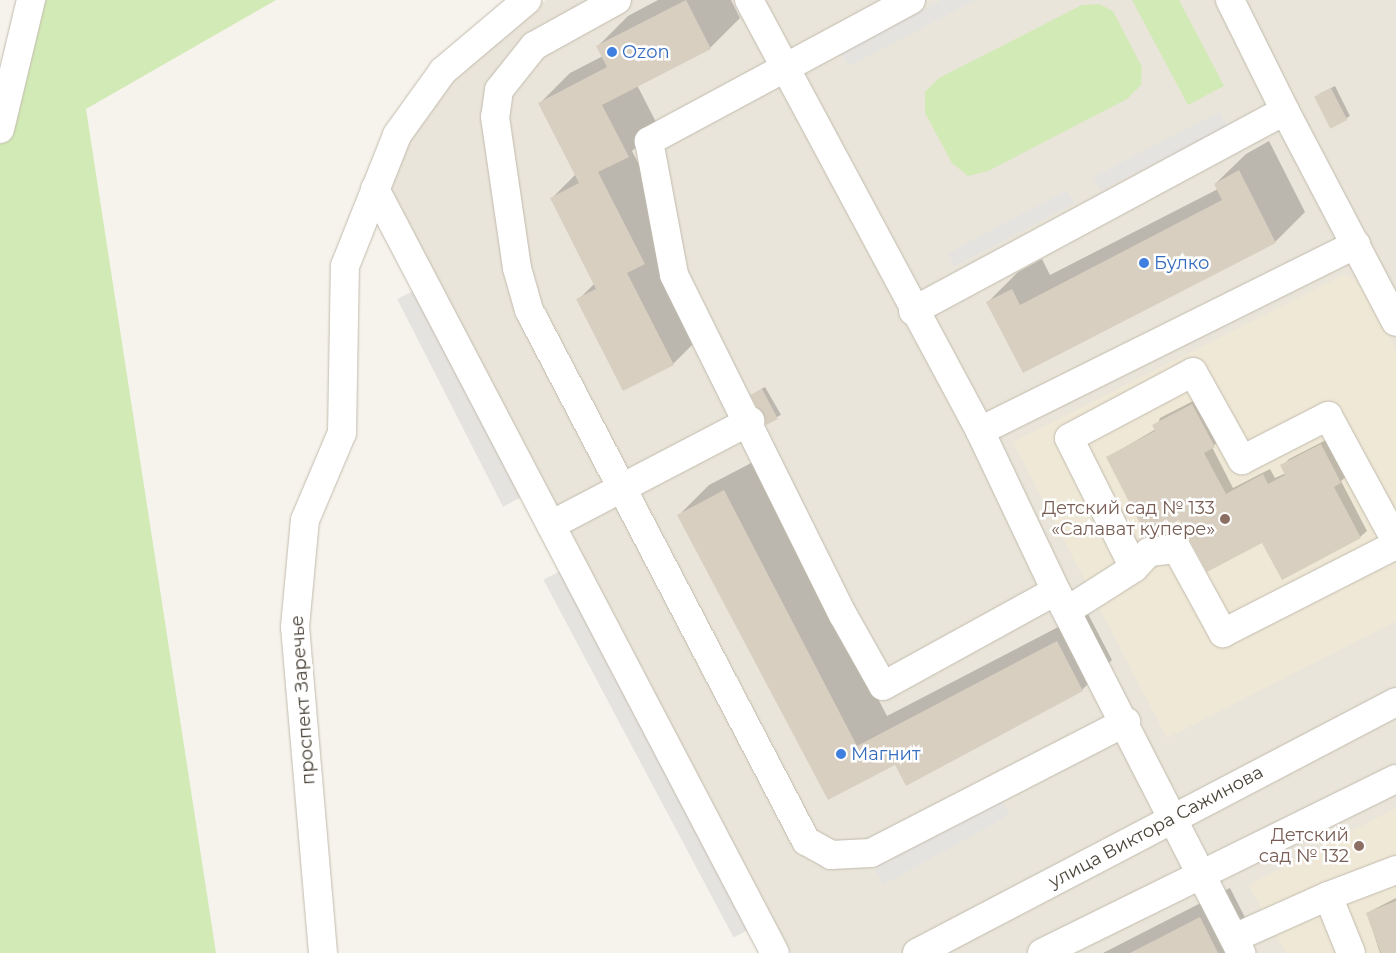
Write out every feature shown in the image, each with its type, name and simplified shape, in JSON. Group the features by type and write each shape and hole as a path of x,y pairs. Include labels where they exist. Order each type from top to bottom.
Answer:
{"street":[{"path":"0,129 31,0"},
{"name":"проспект Заречье","path":"323,953 295,627 305,520 342,433 345,266 397,135 443,71 527,0"},
{"path":"617,0 534,46 499,90 495,117 517,268 529,310 785,806 806,840 831,855 870,853 1126,722"},
{"path":"749,0 913,311 980,431 1062,600 1126,722 1238,945 1290,909 1396,870"},
{"path":"911,0 784,65 649,141 674,275 750,421 843,615 883,686 1062,600 1134,568 1149,552 1177,549 1223,633 1396,543 1328,416 1242,460 1193,372 1069,438 1134,568"},
{"path":"1230,0 1285,111 1396,322"},
{"path":"913,311 1285,111"},
{"path":"375,189 775,953"},
{"path":"980,431 1356,244"},
{"path":"551,525 750,421"},
{"name":"улица Виктора Сажинова","path":"917,953 1396,702"},
{"path":"1042,953 1396,779"},
{"path":"1328,896 1351,953"}],"shaded area":[{"path":"546,0 1396,0 1396,953 791,953 387,182 411,134 460,69 518,18"},
{"path":"942,0 976,0 849,66 841,53"},
{"path":"1220,112 1227,126 1101,191 1093,176"},
{"path":"1067,190 1074,203 955,267 948,253"},
{"name":"Детский сад № 133 «Салават купере»","path":"1343,275 1361,281 1396,350 1396,621 1167,738 1013,442"},
{"path":"415,290 521,498 503,507 397,299"},
{"path":"562,570 752,928 734,937 543,580"},
{"path":"1001,799 1010,815 884,885 875,869"},
{"name":"Детский сад № 132","path":"1396,808 1396,953 1286,953 1249,885"}],"green space":[{"path":"46,0 276,0 86,109 216,953 0,953 0,115"},
{"path":"1132,0 1179,0 1224,86 1188,105"},
{"path":"1099,4 1113,11 1142,67 1141,85 1127,99 988,171 968,176 952,163 925,113 925,92 939,78 1082,5"}],"building":[{"path":"686,0 711,49 602,105 629,157 598,172 645,264 627,273 674,365 623,391 576,299 596,289 550,198 579,183 538,103 607,67 596,46"},
{"path":"1331,88 1347,120 1330,129 1314,97"},
{"path":"1239,170 1276,243 1023,373 986,302 1012,289 1020,305 1222,200 1214,184"},
{"path":"762,389 778,419 766,425 751,395"},
{"path":"1192,404 1215,447 1204,453 1226,494 1263,474 1268,484 1285,475 1280,465 1321,444 1341,483 1334,487 1361,538 1282,580 1262,543 1207,572 1179,520 1147,537 1106,457 1155,431 1152,425"},
{"path":"724,490 857,746 1057,641 1083,691 906,786 895,765 828,800 677,515"},
{"path":"1396,901 1396,953 1381,953 1366,913"},
{"path":"1200,917 1218,953 1130,953"}],"place":[{"name":"Ozon","path":"612,52"},
{"name":"Булко","path":"1144,263"},
{"name":"Детский сад № 133 «Салават купере»","path":"1225,519"},
{"name":"Магнит","path":"841,754"},
{"name":"Детский сад № 132","path":"1359,846"}]}
